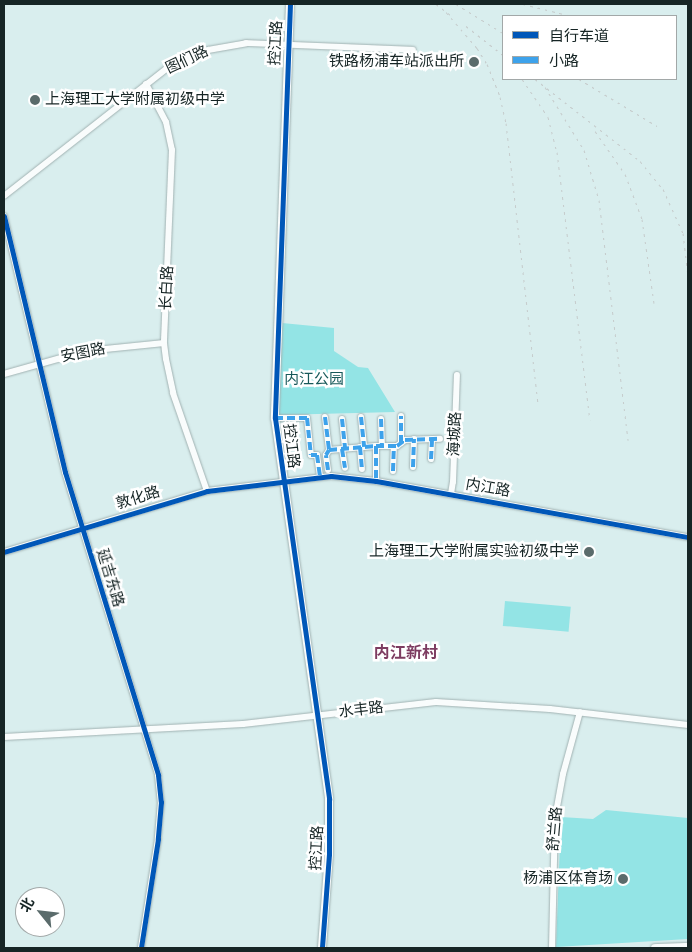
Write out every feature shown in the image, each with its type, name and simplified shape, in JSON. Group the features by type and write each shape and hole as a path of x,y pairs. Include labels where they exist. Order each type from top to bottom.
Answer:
{"main road":[{"name":"控江路","path":"290,4 275,418 282,482 330,815 322,948"},
{"path":"655,948 688,947"}],"street":[{"name":"图们路","path":"4,196 146,84 182,60 219,46 246,43 413,50"},
{"name":"长白路","path":"146,84 166,122 172,150 164,343 173,393 208,491"},
{"name":"延吉东路","path":"4,216 58,450 158,775 161,802 158,839 141,948"},
{"name":"安图路","path":"4,374 86,351 164,343"},
{"name":"海城路","path":"451,494 457,374"},
{"path":"401,416 401,443"},
{"path":"275,418 307,418 311,455 318,455 320,477"},
{"path":"326,418 329,450 326,455 328,470"},
{"path":"361,418 362,468"},
{"path":"342,419 345,468"},
{"path":"376,480 382,419"},
{"path":"431,459 432,439"},
{"path":"329,450 394,446 414,440 440,439"},
{"path":"413,467 414,440"},
{"path":"393,471 394,446"},
{"name":"内江路","path":"282,482 346,476 376,480 688,537"},
{"name":"敦化路","path":"4,552 208,491 282,482"},
{"name":"水丰路","path":"4,737 243,724 436,702 580,712 688,725"},
{"name":"舒兰路","path":"552,948 555,818 561,782 580,712"}],"green space":[{"name":"内江公园","path":"282,323 334,328 334,351 358,367 368,368 395,412 278,415"},
{"path":"505,601 571,607 569,632 503,626"},
{"name":"杨浦区体育场","path":"606,810 688,818 688,939 556,947 561,817 593,819"}],"railway":[{"path":"436,4 452,16"},
{"path":"456,4 502,32"},
{"path":"523,4 568,15"},
{"path":"446,12 477,48 487,64 500,97 506,123 538,406"},
{"path":"466,26 502,54"},
{"path":"523,80 548,117 557,152 590,420"},
{"path":"536,80 640,161 663,189 683,233 688,276"},
{"path":"581,80 657,126"},
{"path":"545,87 584,150 599,200 628,440"},
{"path":"595,131 625,174 642,219 654,303"}],"marked path":[{"path":"401,416 401,443"},
{"path":"325,417 329,450"},
{"path":"361,417 364,447"},
{"path":"275,418 307,418 311,455 317,455 320,477"},
{"path":"342,419 345,448"},
{"path":"381,419 382,446"},
{"path":"413,467 414,439"},
{"path":"431,459 432,439"},
{"path":"376,446 397,446 405,440 440,439"},
{"path":"328,470 326,455 329,450 376,446 376,481"},
{"path":"360,447 362,469"},
{"path":"393,471 394,447"},
{"path":"342,449 345,468"}],"cycle path":[{"path":"290,4 275,418 329,799 329,854 322,948"},
{"path":"4,216 65,472 158,775 161,802 158,839 141,948"},
{"path":"4,552 207,491 331,476 376,481 688,537"}],"place":[{"name":"铁路杨浦车站派出所","path":"474,62"},
{"name":"上海理工大学附属初级中学","path":"35,100"},
{"name":"上海理工大学附属实验初级中学","path":"589,552"},
{"name":"杨浦区体育场","path":"623,879"}],"district":[{"name":"内江新村","path":"406,653"}]}
